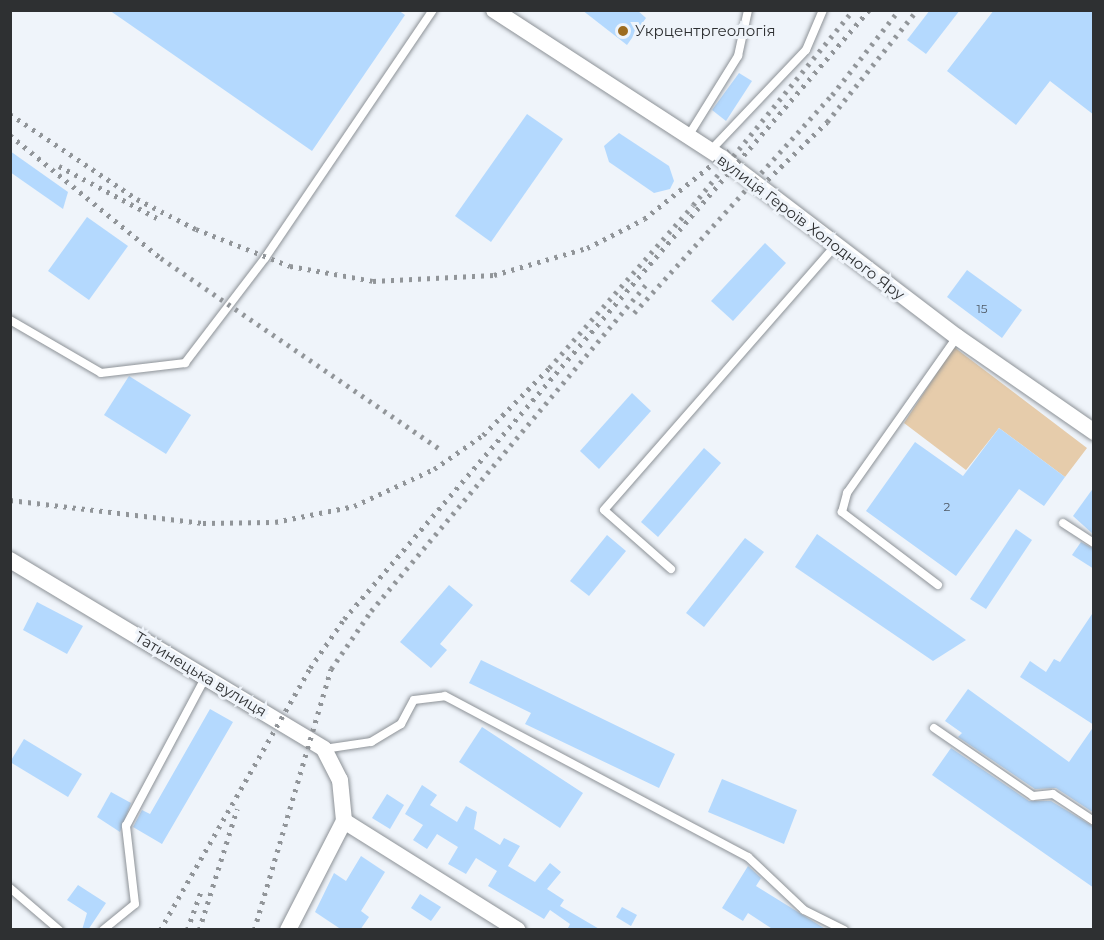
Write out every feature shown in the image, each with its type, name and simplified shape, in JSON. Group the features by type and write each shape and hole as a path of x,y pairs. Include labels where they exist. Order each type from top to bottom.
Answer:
{"street":[{"name":"вулиця Героїв Холодного Яру","path":"494,10 710,151 957,337 1094,432"},
{"name":"Татинецька вулиця","path":"10,560 206,675 324,748"},
{"path":"288,930 344,821 343,789 324,748"},
{"path":"344,821 518,930"}],"lane":[{"path":"10,320 101,373 185,363 266,258 433,10"},
{"path":"687,138 738,56 748,10"},
{"path":"710,151 806,50 823,10"},
{"path":"670,569 604,510 834,246"},
{"path":"938,585 842,512 847,493 957,337"},
{"path":"1063,523 1094,543"},
{"path":"103,930 135,904 126,826 206,675"},
{"path":"324,748 371,742 401,724 414,700 445,696 748,857 804,910 844,930"},
{"path":"934,728 1033,796 1053,794 1094,821"},
{"path":"10,888 58,930"}],"shaded area":[{"path":"954,347 1087,448 1065,477 999,428 966,470 904,423"}],"building":[{"path":"109,10 398,10 405,15 312,151"},
{"name":"Укрцентргеологія","path":"582,10 637,10 646,18 627,45"},
{"path":"930,10 960,10 926,54 907,40"},
{"path":"994,10 1094,10 1094,115 1050,81 1016,125 947,71"},
{"path":"739,73 752,81 726,121 712,110"},
{"path":"527,114 563,139 491,242 455,216"},
{"path":"619,133 669,166 674,181 670,189 654,193 609,162 604,146"},
{"path":"10,151 68,192 63,209 10,172"},
{"path":"87,217 128,246 89,300 48,271"},
{"path":"765,243 786,263 733,321 711,301"},
{"path":"967,270 1022,310 1002,338 947,297"},
{"path":"129,376 191,415 166,454 104,415"},
{"path":"632,393 651,411 599,469 580,451"},
{"path":"999,428 1065,477 1044,506 1019,489 956,576 866,511 915,442 963,476"},
{"path":"704,448 721,463 658,537 641,522"},
{"path":"1094,487 1094,535 1073,516"},
{"path":"1016,529 1032,540 986,609 970,599"},
{"path":"817,534 966,640 933,661 795,567"},
{"path":"607,535 626,551 589,596 570,581"},
{"path":"745,538 764,552 704,627 686,613"},
{"path":"1081,542 1094,549 1094,569 1072,555"},
{"path":"449,585 473,605 440,644 447,650 431,668 400,642"},
{"path":"37,602 83,626 67,654 23,630"},
{"path":"1094,611 1094,725 1020,677 1030,661 1046,672 1054,659 1060,662"},
{"path":"481,660 675,754 659,788 525,724 531,713 469,683"},
{"path":"968,689 1069,762 1094,726 1094,813 1056,788 1035,789 958,737 962,733 945,721"},
{"path":"210,709 233,722 162,844 133,827 142,810 150,814"},
{"path":"482,727 583,793 560,828 459,762"},
{"path":"24,739 82,774 68,797 10,762"},
{"path":"951,748 1029,801 1051,801 1094,827 1094,888 932,775"},
{"path":"722,779 797,810 784,844 708,812"},
{"path":"422,785 437,795 430,805 457,822 466,806 477,812 474,829 500,845 504,838 520,846 508,866 535,882 550,863 561,872 547,889 564,900 560,906 601,930 567,930 570,924 550,910 544,919 488,886 497,871 476,858 466,874 448,864 458,847 437,834 427,849 413,840 423,825 405,814"},
{"path":"111,792 131,803 120,832 97,817"},
{"path":"387,794 404,805 390,829 372,818"},
{"path":"361,856 385,872 361,911 369,917 360,930 342,930 315,912 334,873 346,881"},
{"path":"748,866 761,878 756,886 827,930 774,930 748,913 743,921 722,908"},
{"path":"78,885 106,903 88,930 82,930 87,913 67,900"},
{"path":"420,894 441,907 431,921 411,908"},
{"path":"622,907 637,915 631,926 616,917"}],"railway":[{"path":"10,500 203,523 275,522 354,506 434,469 483,435 549,368 693,205 853,10"},
{"path":"160,930 310,668 344,619 869,10"},
{"path":"634,313 832,95 899,10"},
{"path":"761,186 827,122 917,10"},
{"path":"10,114 137,199 196,229 290,266 373,281 494,275 587,248 644,219 729,151"},
{"path":"10,135 161,258 439,448"},
{"path":"59,166 157,218"},
{"path":"254,930 331,669 371,611 647,283"},
{"path":"199,930 237,809"},
{"path":"187,930 201,891"}],"place":[{"name":"Укрцентргеологія","path":"623,31"}]}
